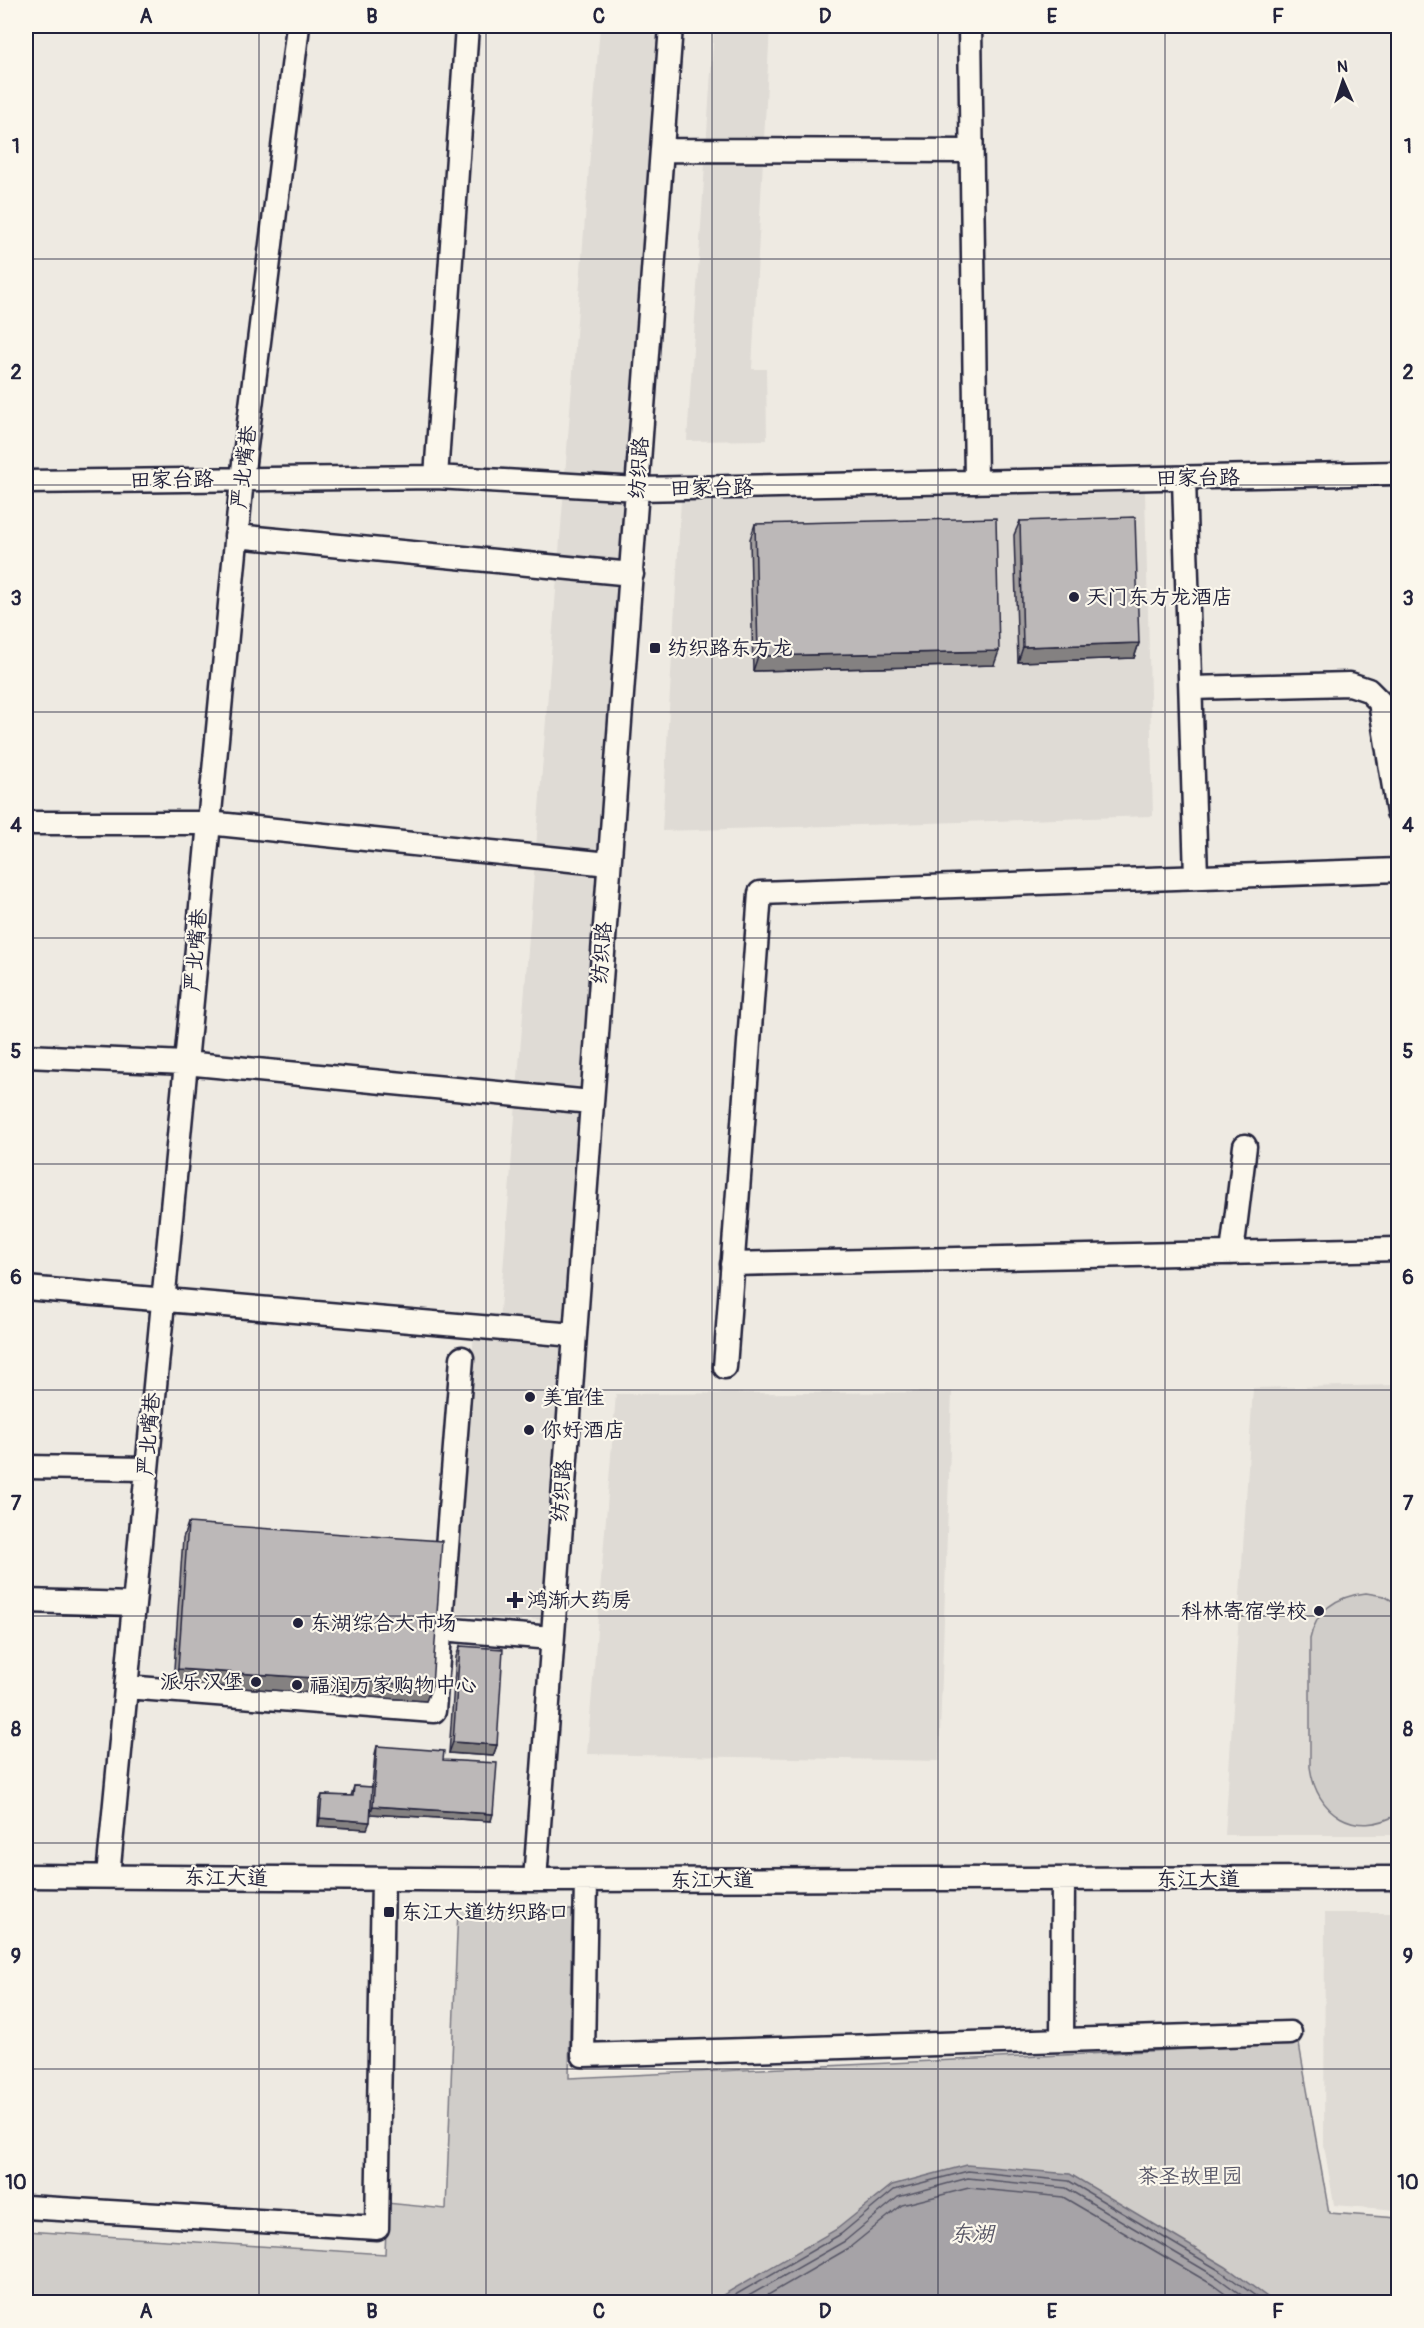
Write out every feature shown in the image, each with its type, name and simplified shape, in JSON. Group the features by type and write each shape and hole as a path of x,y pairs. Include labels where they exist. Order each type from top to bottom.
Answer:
{"street":[{"name":"严北嘴巷","path":"108,1876 236,536 298,26"},
{"path":"436,477 467,26"},
{"name":"纺织路","path":"535,1880 671,26"},
{"path":"970,26 976,482"},
{"path":"662,150 971,151"},
{"name":"田家台路","path":"26,482 436,477 638,489 1398,473"},
{"path":"1184,479 1196,877"},
{"path":"236,536 632,574"},
{"path":"1191,688 1350,684 1368,690 1380,702 1398,812"},
{"path":"26,823 208,823 609,864"},
{"path":"725,1367 760,893 1398,870"},
{"path":"26,1056 185,1063 591,1102"},
{"path":"1232,1252 1245,1146"},
{"path":"732,1264 1398,1249"},
{"path":"26,1288 574,1335"},
{"path":"126,1687 434,1711 462,1358"},
{"path":"26,1467 146,1469"},
{"path":"26,1601 133,1604"},
{"path":"440,1629 552,1638"},
{"name":"东江大道","path":"26,1876 535,1880 1398,1878"},
{"path":"26,2207 377,2228 383,1879"},
{"path":"1062,1879 1062,2040"},
{"path":"586,1880 583,2055 1290,2033"}],"shaded area":[{"path":"600,26 659,26 563,1327 499,1322"},
{"path":"714,26 770,26 752,369 766,369 767,440 687,441"},
{"path":"1145,492 1153,816 662,831 681,500"},
{"path":"474,1333 562,1340 543,1620 452,1613"},
{"name":"科林寄宿学校","path":"1398,1385 1398,1835 1225,1835 1253,1388"},
{"path":"952,1392 939,1761 587,1754 616,1394"},
{"path":"1325,1913 1398,1913 1398,2210 1334,2205 1324,2145"}],"green space":[{"path":"1366,1593 1384,1596 1398,1604 1398,1814 1367,1824 1353,1823 1329,1809 1320,1798 1310,1767 1310,1639 1313,1629 1317,1620 1329,1606 1346,1597"},
{"name":"茶圣故里园","path":"458,1909 572,1910 569,2078 1299,2044 1329,2213 1398,2218 1398,2302 26,2302 26,2231 385,2254 387,2203 446,2209"}],"water":[{"name":"东湖","path":"967,2165 1070,2174 1226,2267 1274,2302 711,2302 837,2229 892,2185"}],"building":[{"name":"天门东方龙酒店","path":"1135,517 1139,643 1023,647 1020,521"},
{"path":"996,518 999,651 758,656 755,524"},
{"name":"东湖综合大市场","path":"188,1523 442,1541 432,1686 178,1669"},
{"path":"460,1646 503,1649 497,1745 453,1742"},
{"path":"377,1746 444,1751 443,1760 497,1763 493,1814 373,1806"},
{"path":"354,1786 372,1787 370,1822 320,1818 322,1795 353,1796"}],"place":[{"name":"天门东方龙酒店","path":"1074,597"},
{"name":"纺织路东方龙","path":"655,648"},
{"name":"美宜佳","path":"530,1397"},
{"name":"你好酒店","path":"529,1430"},
{"name":"鸿渐大药房","path":"515,1600"},
{"name":"科林寄宿学校","path":"1319,1611"},
{"name":"东湖综合大市场","path":"298,1623"},
{"name":"派乐汉堡","path":"256,1682"},
{"name":"福润万家购物中心","path":"297,1685"},
{"name":"东江大道纺织路口","path":"389,1912"}]}
